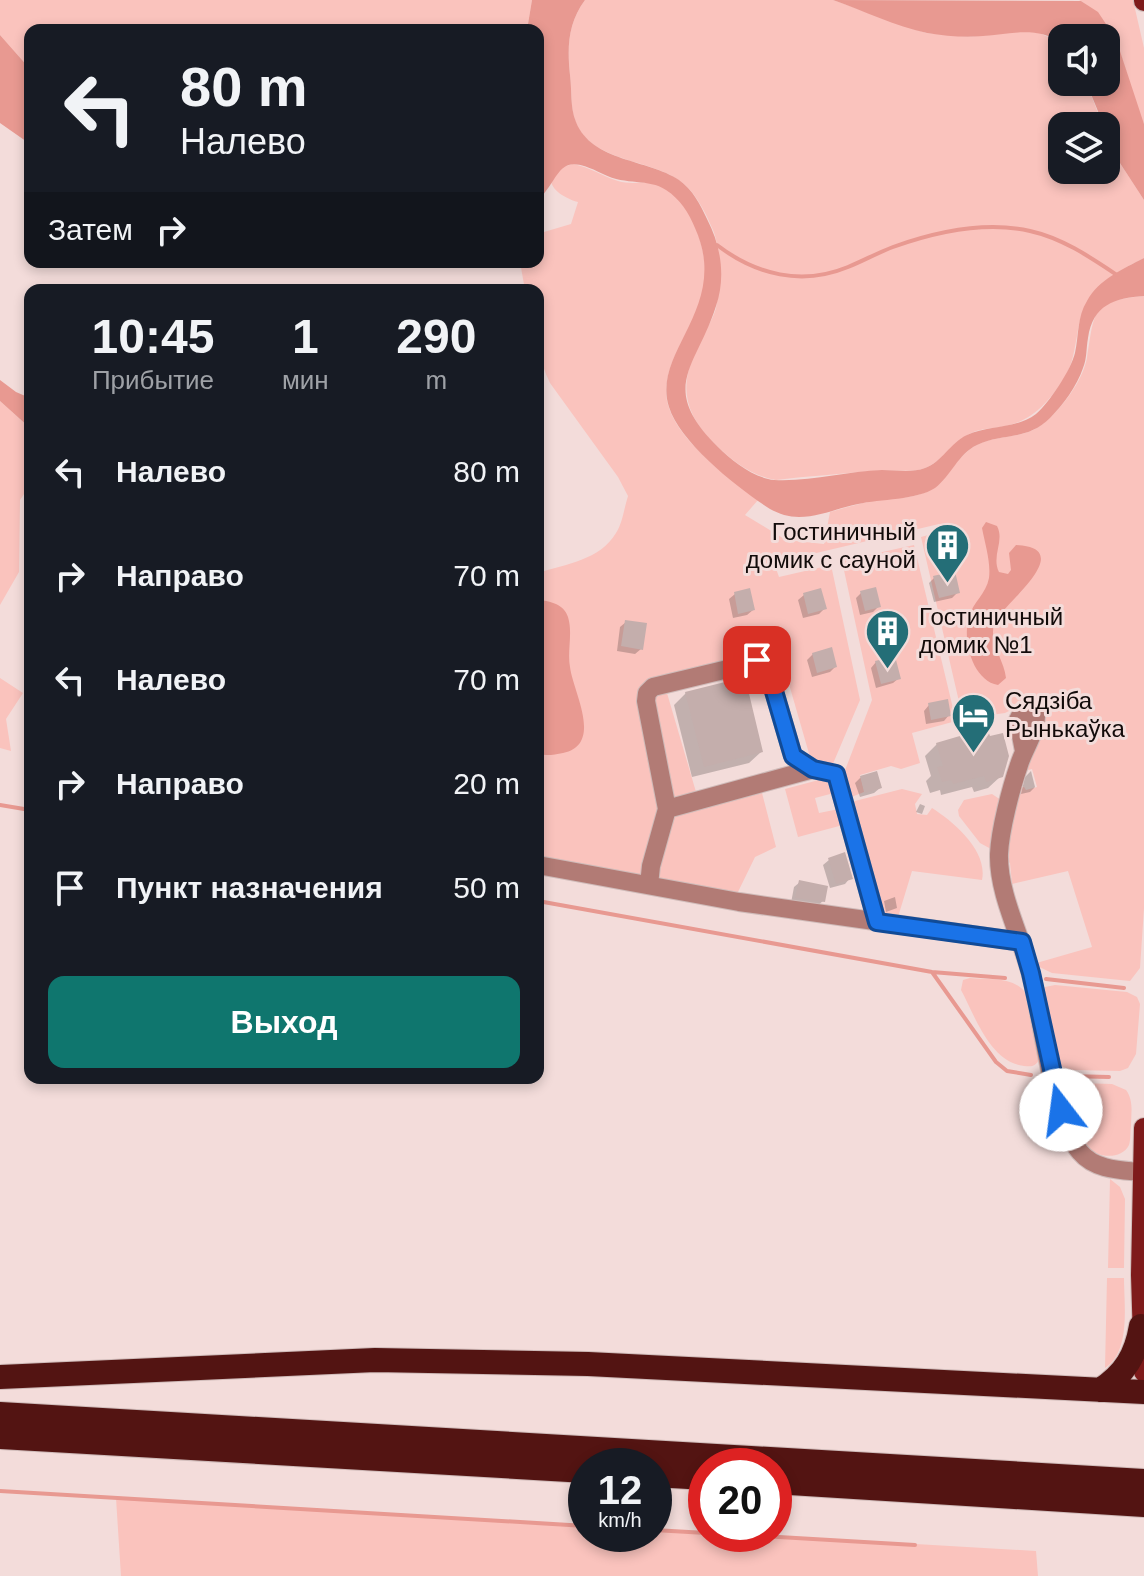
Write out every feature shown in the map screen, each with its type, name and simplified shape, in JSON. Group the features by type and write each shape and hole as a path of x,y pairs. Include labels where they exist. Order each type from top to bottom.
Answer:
{"highway":[{"path":"1100,1390 1128,1365 1143,1330"},
{"path":"0,1377 375,1360 604,1365 1144,1392"},
{"path":"0,1414 1144,1481"},
{"path":"0,1437 568,1470"},
{"path":"792,1483 1144,1505"}],"main road":[{"path":"1144,1128 1141,1172 1144,1372"}],"lane":[{"path":"649,885 651,866 667,809 647,693 653,687 761,661 766,664 793,756 813,769 836,774 877,922"},
{"path":"1024,751 1012,783 999,854 1005,887 1031,973 1054,1084 1078,1150 1106,1168 1141,1172"},
{"path":"667,809 813,769"},
{"path":"544,866 739,902 1022,942"}],"shaded area":[{"path":"0,0 532,0 528,24 24,24 24,62 0,35"},
{"path":"532,0 585,0 570,36 576,122 594,145 679,180 702,208 719,251 721,284 716,306 687,377 689,408 700,426 724,452 766,479 920,470 967,435 1028,419 1041,409 1069,368 1075,353 1081,313 1092,293 1112,275 1144,258 1144,296 1114,301 1100,311 1091,327 1080,375 1069,395 1050,418 1032,430 986,441 970,449 935,488 918,495 858,504 806,517 773,511 727,477 698,450 675,421 669,407 666,387 671,367 698,305 704,282 703,256 695,228 684,207 659,186 612,178 577,164 563,168 544,194 544,24 528,24"},
{"path":"585,0 833,0 926,33 969,37 1025,31 1048,37 1048,96 1091,96 1098,112 1048,112 1048,184 1120,184 1120,163 1144,200 1144,258 1098,287 1080,321 1073,357 1065,377 1047,401 1025,419 968,435 936,462 922,469 776,480 759,475 728,456 704,432 695,420 687,396 693,356 716,308 719,269 713,230 704,211 684,184 657,169 596,146 576,123 569,45 579,9"},
{"path":"833,0 1081,1 1098,12 1106,24 1048,24 1048,36 1014,33 969,37 927,33"},
{"path":"1079,0 1133,0 1144,48 1144,124 1120,53 1120,24 1105,24 1094,10"},
{"path":"0,35 24,62 24,140 0,123"},
{"path":"1120,51 1144,124 1144,200 1120,163 1120,112 1098,112 1092,96 1120,96"},
{"path":"573,164 623,182 655,184 669,191 690,216 703,250 705,284 697,312 671,366 666,394 669,408 695,447 758,500 745,515 786,540 824,544 830,512 926,492 975,446 1028,432 1044,423 1076,385 1087,358 1098,312 1113,301 1144,296 1144,908 1140,968 1130,981 1052,973 1033,964 1092,947 1068,871 1012,884 1010,863 1007,861 1015,788 1024,787 1026,790 1037,787 1032,769 1021,772 1023,704 1005,713 963,719 921,537 954,528 939,524 774,563 779,577 831,565 860,700 832,766 817,766 810,757 778,646 662,676 701,809 762,793 776,847 755,857 737,894 544,857 544,571 582,560 609,542 622,520 628,496 618,477 550,383 544,367 544,284 524,284 521,268 544,268 544,232 571,224 578,202 560,194 551,177"},
{"path":"0,380 24,395 24,423 0,401"},
{"path":"0,401 24,423 24,494 20,500 19,572 0,605"},
{"path":"986,522 997,526 999,532 996,560 999,572 1008,574 1011,570 1009,553 1016,545 1034,549 1041,556 1039,567 1031,579 994,624 993,638 1006,678 998,685 989,682 976,667 967,636 971,612 989,578 982,528"},
{"path":"914,545 956,721 912,733 920,763 901,769 891,766 860,775 864,792 849,798 844,773 872,700 842,561"},
{"path":"544,601 560,606 568,617 570,667 584,728 582,739 575,748 544,754"},
{"path":"0,678 23,693 6,719 11,751 0,748"},
{"path":"830,777 834,793 815,798 819,813 839,809 843,825 798,837 785,789"},
{"path":"902,789 922,794 915,804 917,814 927,815 932,808 968,838 980,858 982,880 912,871 898,917 880,918 851,802"},
{"path":"992,794 1001,800 991,849 980,843 959,816 958,810 964,800"},
{"path":"963,980 1009,982 1027,995 1040,1059 1035,1065 1012,1063 993,1047 961,990"},
{"path":"1055,985 1127,992 1137,997 1140,1004 1136,1054 1128,1068 1120,1071 1072,1070 1061,1066 1043,996 1045,987"},
{"path":"1076,1083 1112,1084 1126,1090 1132,1107 1129,1145 1122,1153 1100,1155 1080,1138 1066,1103 1067,1088"},
{"path":"1110,1179 1120,1187 1125,1199 1124,1268 1108,1268"},
{"path":"1107,1278 1124,1278 1125,1314 1119,1351 1105,1368"},
{"path":"116,1498 568,1524 568,1552 672,1552 672,1530 688,1531 688,1552 792,1552 792,1537 1036,1551 1038,1576 121,1576"}],"building":[{"name":"Гостиничный домик с сауной","path":"955,571 960,593 939,598 933,576"},
{"path":"876,587 881,607 865,611 860,591"},
{"path":"750,588 755,610 738,614 734,592"},
{"path":"821,588 827,609 808,614 803,593"},
{"path":"625,620 647,623 643,650 621,646"},
{"path":"832,647 837,667 817,673 812,653"},
{"name":"Гостиничный домик №1","path":"895,656 901,679 881,684 875,661"},
{"path":"745,677 763,752 704,767 685,692"},
{"path":"948,699 951,716 931,720 928,703"},
{"name":"Сядзіба Рынькаўка","path":"987,728 990,736 1003,733 1009,756 1003,777 986,782 984,776 953,784 951,780 942,782 937,767 943,766 936,743"},
{"path":"877,771 882,788 865,793 860,776"},
{"path":"845,852 853,879 836,884 828,858"},
{"path":"799,880 828,886 825,902 795,898"}],"waterway":[{"path":"717,245 763,270 814,276 831,273 926,237 978,228 1013,228 1042,234 1064,243 1117,275"},
{"path":"0,805 24,809"},
{"path":"544,902 932,972 1005,978"},
{"path":"932,972 996,1062 1007,1071 1031,1075"},
{"path":"1046,979 1124,988"},
{"path":"1068,1076 1109,1077"},
{"path":"0,1491 568,1525"},
{"path":"672,1531 688,1532"},
{"path":"792,1538 915,1545"}],"place":[{"name":"Гостиничный домик с сауной","path":"947,585"},
{"name":"Гостиничный домик №1","path":"888,670"},
{"name":"Сядзіба Рынькаўка","path":"974,754"}],"route":[{"path":"757,660 766,664 793,756 813,769 821,768 836,774 877,922 1022,942 1061,1110"}]}
